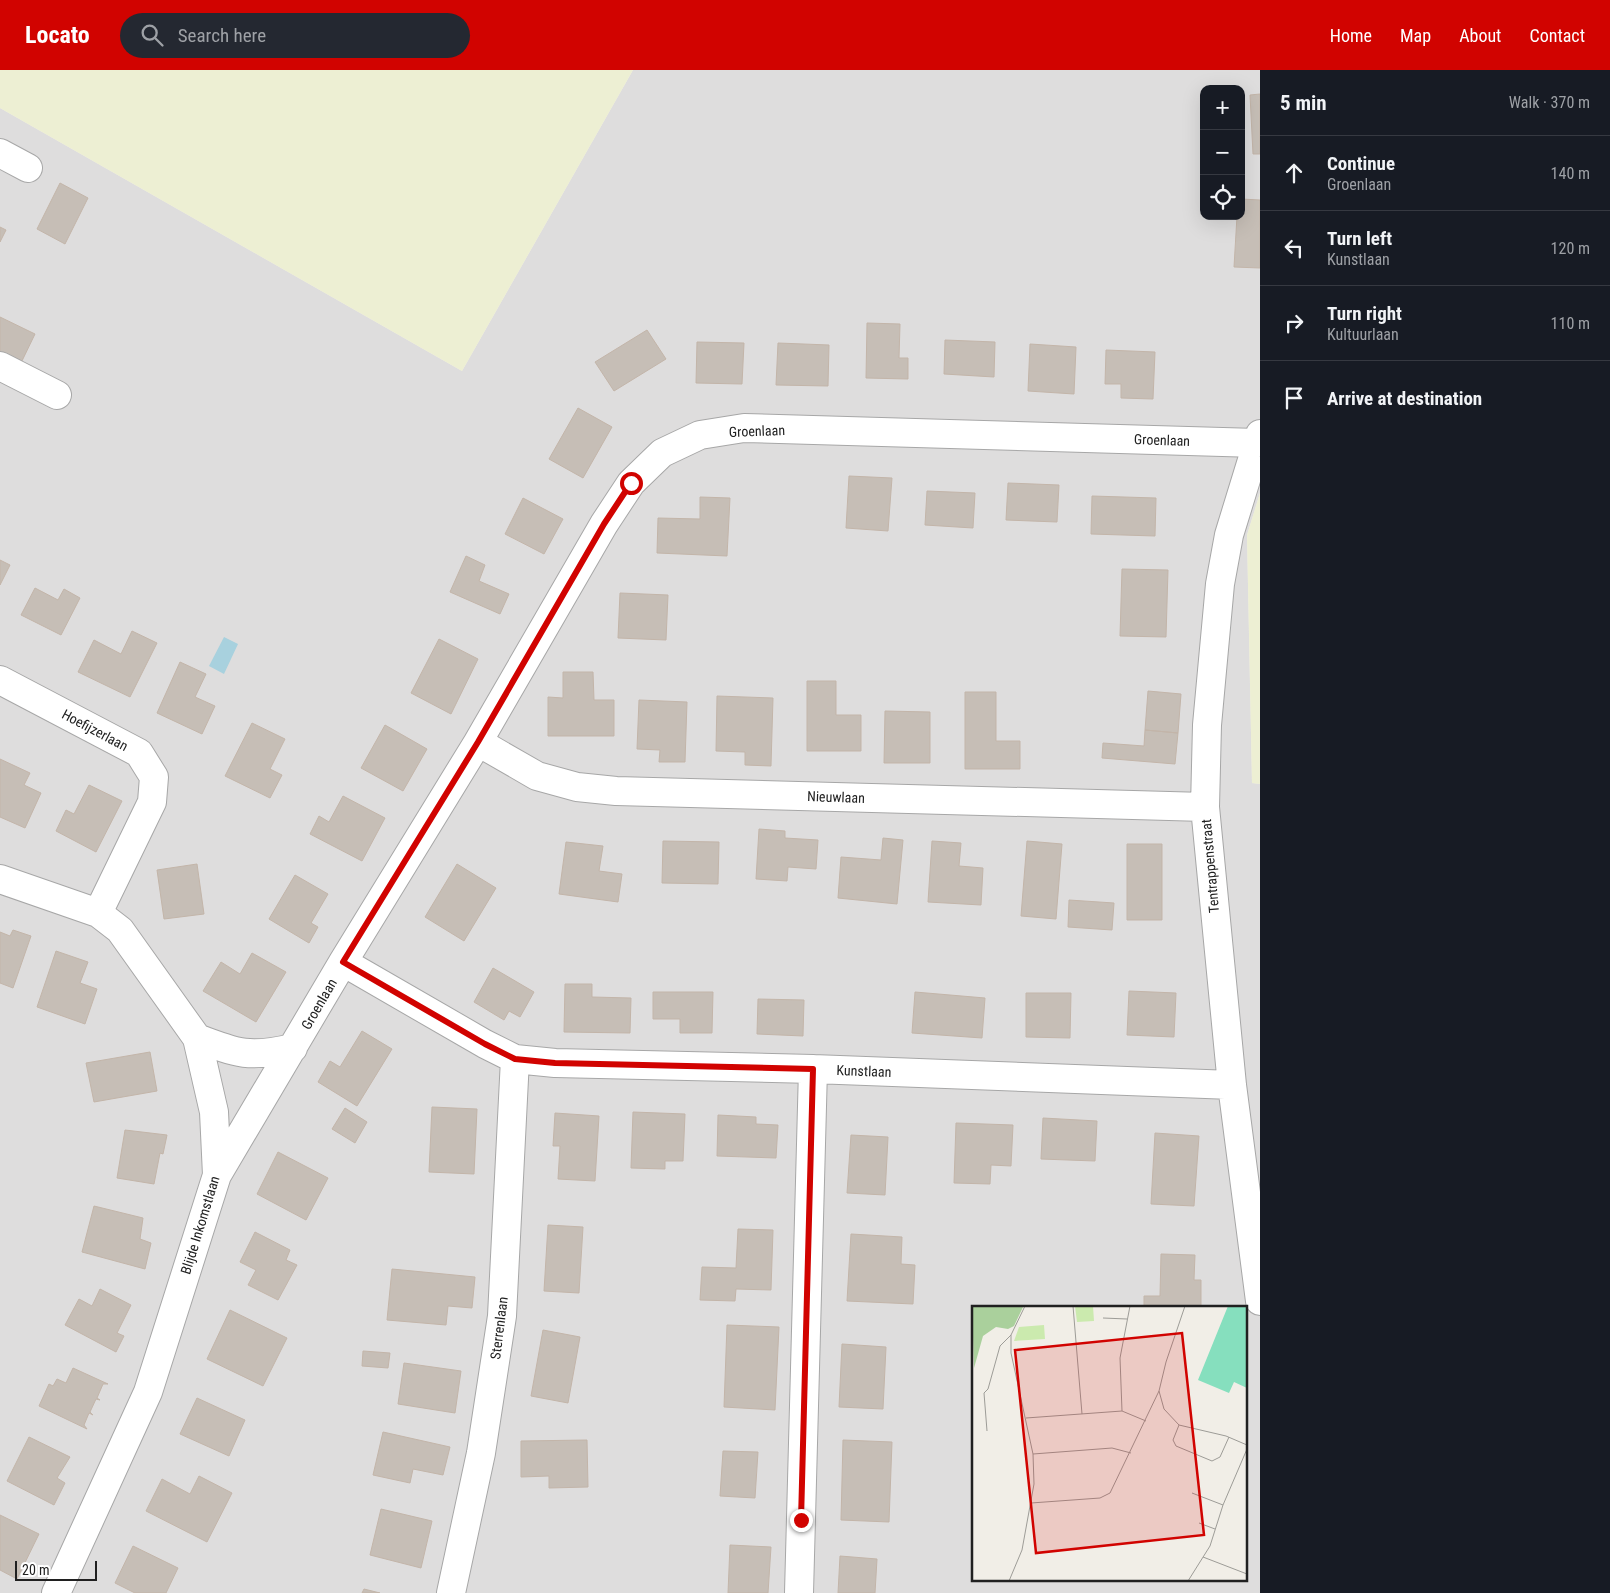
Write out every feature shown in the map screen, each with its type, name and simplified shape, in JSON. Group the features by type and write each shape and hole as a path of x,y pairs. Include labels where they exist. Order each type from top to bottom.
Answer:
{"street":[{"path":"0,154 28,168"},
{"path":"0,366 56,395"},
{"name":"Groenlaan","path":"217,1175 343,962 478,742 604,524 631,483 662,454 700,436 744,428 1259,438"},
{"name":"Tentrappenstraat","path":"1259,438 1229,535 1220,584 1207,725 1205,807 1232,1085 1260,1301"},
{"name":"Hoefijzerlaan","path":"0,680 139,752 154,777 152,802 98,913"},
{"name":"Nieuwlaan","path":"478,742 537,776 576,787 616,791 1205,807"},
{"name":"Blijde Inkomstlaan","path":"0,879 98,913 120,930 197,1038 214,1112 217,1175 148,1392 56,1593"},
{"name":"Kunstlaan","path":"343,962 485,1044 515,1059 555,1063 813,1069 1232,1085"},
{"path":"197,1038 236,1053 266,1054 293,1048"},
{"name":"Sterrenlaan","path":"451,1593 481,1453 502,1316 515,1059"},
{"path":"799,1593 813,1069"}],"shaded area":[{"path":"633,70 1260,70 1260,493 1247,535 1252,783 1260,784 1260,1593 0,1593 0,108 462,371"}],"green space":[{"path":"0,70 633,70 462,371 0,108"},
{"path":"1260,493 1260,784 1252,783 1247,535"}],"water":[{"path":"224,637 238,644 224,674 209,666"}],"building":[{"path":"1260,94 1260,154 1253,154 1250,95"},
{"path":"60,183 88,198 65,244 37,229"},
{"path":"1245,199 1260,200 1260,268 1234,267 1237,220 1245,220"},
{"path":"0,227 6,230 0,242"},
{"path":"0,317 35,334 20,365 0,356"},
{"path":"867,323 900,324 899,358 908,358 908,379 866,378"},
{"path":"647,330 666,359 614,391 595,362"},
{"path":"945,340 995,342 994,377 944,374"},
{"path":"697,342 744,343 742,384 696,383"},
{"path":"778,343 829,345 828,386 776,385"},
{"path":"1030,344 1076,347 1074,394 1028,391"},
{"path":"1106,350 1155,352 1153,399 1121,398 1121,384 1105,384"},
{"path":"578,408 612,427 583,478 549,459"},
{"path":"849,476 892,478 888,531 846,528"},
{"path":"1008,483 1059,485 1057,522 1006,520"},
{"path":"927,491 975,493 973,528 925,525"},
{"path":"1092,496 1156,498 1155,536 1091,534"},
{"path":"700,497 730,498 727,556 657,553 658,518 700,519"},
{"path":"523,498 563,519 544,554 505,534"},
{"path":"466,556 485,565 479,581 509,594 500,614 450,592"},
{"path":"0,560 10,565 0,585"},
{"path":"1122,569 1168,570 1166,637 1120,636"},
{"path":"35,588 58,600 64,589 80,598 61,635 21,615"},
{"path":"620,593 668,595 666,640 618,638"},
{"path":"132,631 157,643 130,697 78,672 94,640 121,654"},
{"path":"439,639 478,659 451,714 411,693"},
{"path":"180,662 206,674 195,697 215,706 202,734 157,713"},
{"path":"563,672 593,672 594,700 614,700 614,736 548,736 548,697 563,698"},
{"path":"807,681 836,681 836,715 861,715 861,751 807,751"},
{"path":"1148,691 1181,694 1178,733 1145,730"},
{"path":"965,692 996,692 996,741 1020,741 1020,769 965,769"},
{"path":"717,696 773,698 771,766 745,765 745,752 716,751"},
{"path":"639,700 687,702 685,762 659,762 660,750 637,749"},
{"path":"885,711 930,712 930,763 884,763"},
{"path":"252,723 285,739 270,769 282,775 270,798 225,776"},
{"path":"385,725 427,749 403,791 361,768"},
{"path":"1145,730 1178,733 1175,764 1102,758 1103,743 1144,746"},
{"path":"0,759 30,773 24,785 41,793 25,828 0,817"},
{"path":"89,785 122,801 96,852 56,831 66,810 74,814"},
{"path":"343,796 385,818 362,861 310,834 319,816 329,822"},
{"path":"759,829 785,831 785,838 818,840 816,869 788,867 787,881 756,879"},
{"path":"883,838 903,840 897,904 838,898 841,857 881,860"},
{"path":"663,841 719,842 718,884 662,883"},
{"path":"932,841 961,843 959,866 983,868 981,905 928,902"},
{"path":"1027,841 1062,844 1056,919 1021,916"},
{"path":"566,842 603,846 599,871 622,874 618,902 559,894"},
{"path":"1127,844 1162,844 1162,920 1127,920"},
{"path":"197,864 204,914 164,919 157,870"},
{"path":"457,864 496,888 464,941 425,917"},
{"path":"295,875 328,894 311,923 318,927 309,943 269,919"},
{"path":"1069,900 1114,903 1112,930 1068,927"},
{"path":"13,930 31,936 13,988 0,983 0,932 10,936"},
{"path":"56,951 88,962 80,983 97,989 85,1024 37,1007"},
{"path":"252,953 286,972 256,1022 203,991 221,962 240,974"},
{"path":"493,968 534,992 520,1017 509,1011 504,1020 474,1002"},
{"path":"565,984 592,984 592,997 631,998 630,1033 564,1032"},
{"path":"1129,991 1176,993 1174,1037 1127,1035"},
{"path":"653,992 713,992 712,1033 680,1033 680,1019 653,1019"},
{"path":"915,992 985,998 982,1038 912,1033"},
{"path":"1026,993 1071,993 1070,1038 1026,1037"},
{"path":"758,999 804,1000 803,1036 757,1034"},
{"path":"362,1031 392,1049 357,1106 318,1082 330,1061 340,1067"},
{"path":"150,1052 157,1091 94,1102 86,1063"},
{"path":"432,1107 477,1109 474,1174 429,1172"},
{"path":"345,1108 367,1122 355,1143 332,1129"},
{"path":"633,1112 685,1114 683,1161 665,1161 665,1169 631,1168"},
{"path":"555,1113 599,1116 595,1181 558,1179 560,1146 553,1146"},
{"path":"718,1115 756,1117 756,1124 778,1125 776,1158 717,1156"},
{"path":"1043,1118 1097,1121 1095,1161 1041,1159"},
{"path":"956,1123 1013,1125 1011,1166 991,1165 990,1184 954,1183"},
{"path":"125,1130 167,1135 163,1154 160,1153 154,1184 117,1178"},
{"path":"1155,1133 1199,1136 1194,1206 1151,1204"},
{"path":"851,1135 888,1137 885,1195 847,1193"},
{"path":"278,1152 328,1178 306,1220 257,1194"},
{"path":"94,1206 143,1218 140,1239 151,1243 145,1269 82,1252"},
{"path":"548,1225 583,1227 579,1293 544,1291"},
{"path":"738,1229 773,1230 771,1290 736,1289 735,1301 700,1300 702,1267 736,1268"},
{"path":"255,1232 290,1250 286,1260 297,1265 278,1300 248,1285 256,1270 240,1262"},
{"path":"851,1234 902,1237 901,1264 915,1265 913,1304 847,1301"},
{"path":"1161,1254 1195,1255 1194,1280 1201,1280 1201,1306 1144,1306 1144,1296 1160,1296"},
{"path":"392,1269 475,1277 472,1308 448,1306 446,1325 387,1320"},
{"path":"100,1289 131,1305 117,1333 124,1336 116,1352 65,1325 79,1299 92,1306"},
{"path":"230,1310 287,1338 263,1386 207,1359"},
{"path":"727,1325 779,1327 775,1410 724,1407"},
{"path":"543,1330 580,1337 568,1403 531,1396"},
{"path":"842,1344 886,1347 883,1409 839,1407"},
{"path":"363,1351 390,1353 388,1368 362,1366"},
{"path":"404,1363 461,1371 455,1413 398,1404"},
{"path":"73,1368 108,1384 103,1384 97,1398 100,1400 96,1399 90,1412 93,1415 89,1413 84,1425 87,1429 39,1406 49,1384 53,1386 57,1379 66,1383"},
{"path":"197,1398 245,1420 229,1456 180,1434"},
{"path":"383,1432 450,1447 443,1475 413,1469 410,1483 373,1475"},
{"path":"29,1437 70,1457 57,1478 65,1483 54,1505 7,1481"},
{"path":"587,1440 588,1487 549,1488 549,1476 521,1477 521,1441"},
{"path":"843,1440 892,1442 889,1522 841,1520"},
{"path":"723,1451 758,1452 755,1498 720,1496"},
{"path":"199,1476 232,1493 207,1542 146,1511 162,1479 190,1494"},
{"path":"381,1509 432,1521 421,1568 370,1555"},
{"path":"0,1515 39,1534 17,1579 0,1570"},
{"path":"730,1545 771,1547 768,1593 728,1593"},
{"path":"133,1546 178,1568 166,1593 135,1593 115,1583"},
{"path":"840,1556 877,1559 875,1593 838,1593"},
{"path":"364,1589 380,1593 362,1593"}],"route":[{"path":"631,483 604,524 478,742 343,962 485,1044 515,1059 555,1063 813,1069 801,1520"}]}
